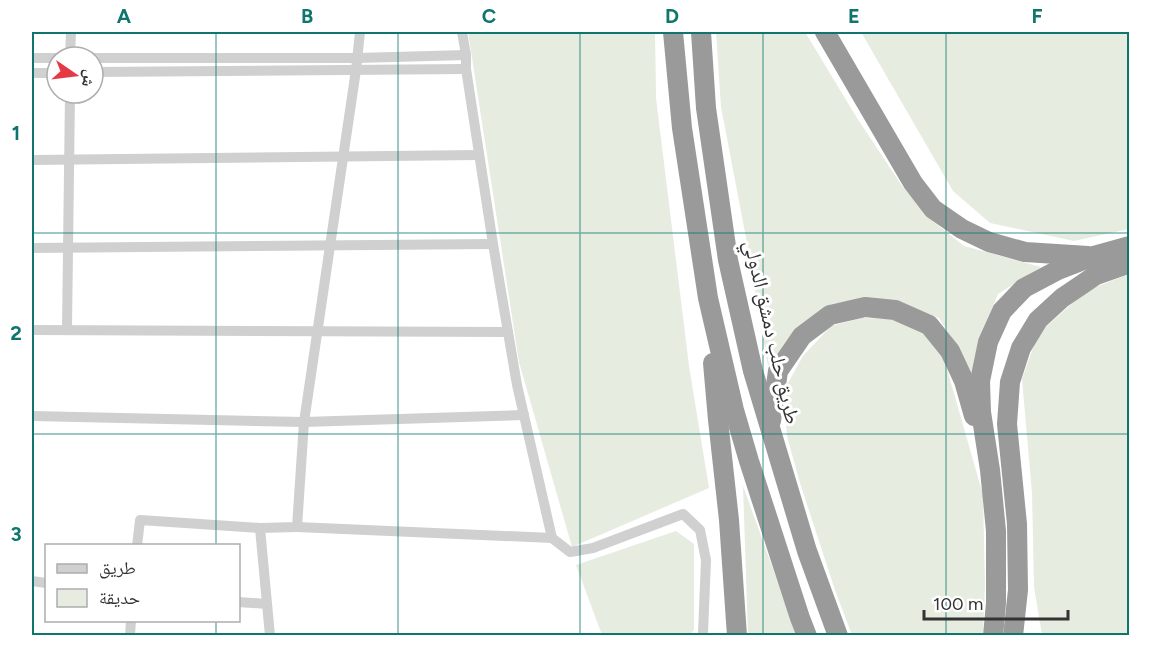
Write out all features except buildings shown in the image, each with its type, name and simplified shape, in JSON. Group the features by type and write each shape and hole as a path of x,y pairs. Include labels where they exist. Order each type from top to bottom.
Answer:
{"highway":[{"path":"673,32 682,128 708,298 729,520 737,636"},
{"name":"طريق حلب دمشق الدولي","path":"701,32 706,108 728,260 753,371 807,550 838,636"},
{"path":"825,32 913,183 933,208 962,229 989,242 1025,252 1095,266"},
{"path":"1025,636 1018,590 1017,524 1007,424 1010,382 1021,348 1038,320 1095,266 1130,246"},
{"path":"993,636 996,603 996,531 981,412 980,381 988,342 1002,311 1024,288 1058,270 1130,263"},
{"path":"708,298 734,410 807,636"},
{"path":"771,430 778,372 802,336 830,315 865,307 895,310 929,325 950,351 964,381 990,470"},
{"path":"1012,636 1018,590"}],"street":[{"path":"297,527 304,422 360,32"},
{"path":"462,32 479,155 517,385 552,538"},
{"path":"105,58 466,56"},
{"path":"105,72 466,69"},
{"path":"67,329 70,105"},
{"path":"32,159 479,155"},
{"path":"32,248 493,244"},
{"path":"32,330 508,332"},
{"path":"32,416 304,422 524,415"},
{"path":"137,544 140,520 260,528 297,527 552,538 570,552 593,548 683,514 700,530 706,560 702,636"},
{"path":"260,528 270,636"},
{"path":"240,602 267,604"}],"green space":[{"path":"468,32 655,32 656,98 689,366 709,488 572,547 519,362"},
{"path":"716,32 805,32 857,118 902,186 930,219 964,246 1041,267 998,294 978,343 971,379 955,344 939,318 897,302 866,298 831,304 798,329 768,366 721,107"},
{"path":"861,32 1129,32 1129,229 1074,241 990,223 953,191"},
{"path":"1129,274 1129,635 1042,635 1034,587 1032,493 1022,379 1038,334 1086,291"},
{"path":"862,318 895,319 922,331 943,355 983,495 985,586 983,635 852,635 800,483 787,436 783,392 803,356 831,326"},
{"path":"743,486 797,635 748,635"},
{"path":"676,531 694,544 694,629 691,635 602,635 576,565"}]}
